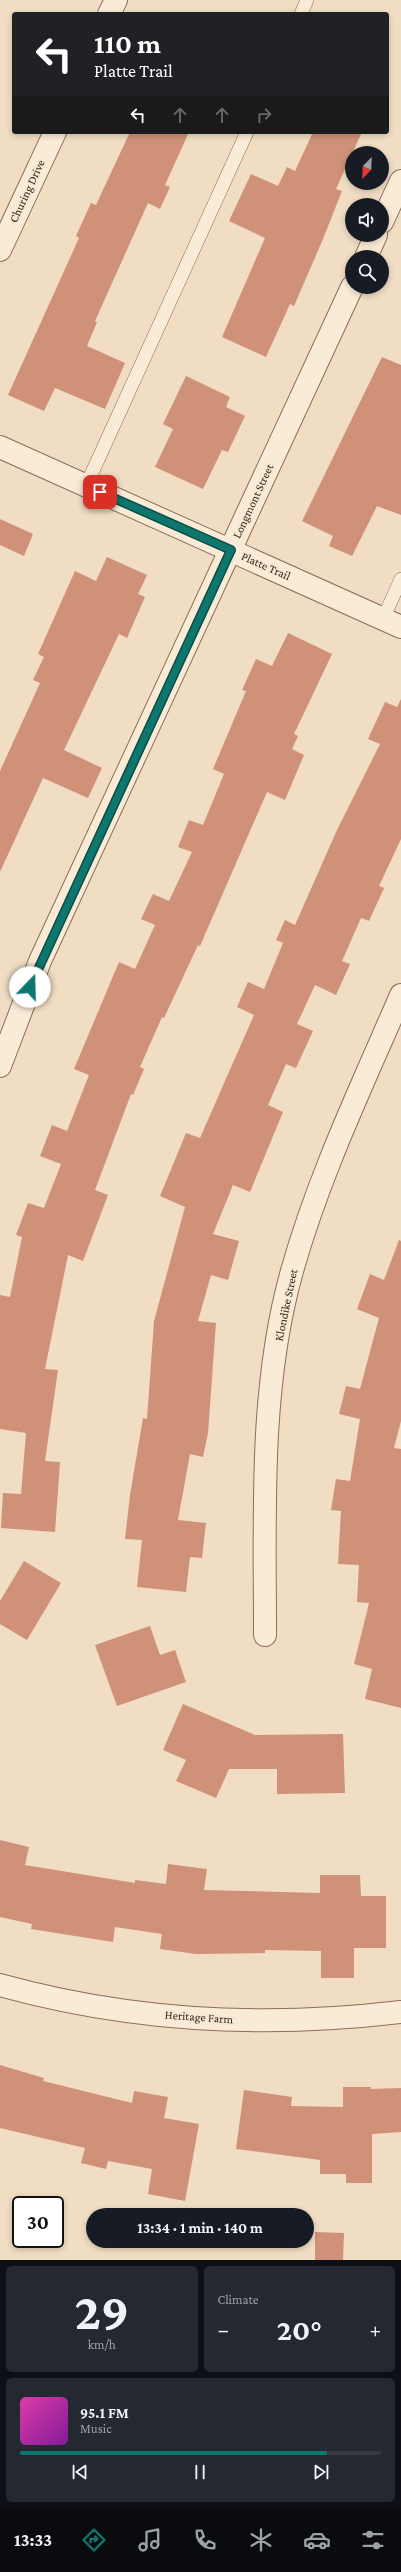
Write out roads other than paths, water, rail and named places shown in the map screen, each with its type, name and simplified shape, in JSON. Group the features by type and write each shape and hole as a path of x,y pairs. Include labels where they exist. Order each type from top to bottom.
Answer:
{"street":[{"path":"110,12 116,0"},
{"name":"Churing Drive","path":"0,250 54,134"},
{"path":"389,207 401,181"},
{"name":"Longmont Street","path":"0,1066 40,961 349,294"},
{"name":"Platte Trail","path":"0,447 392,623"},
{"name":"Klondike Street","path":"265,1634 265,1458 277,1349 292,1272 317,1189 401,995"},
{"name":"Heritage Farm","path":"0,1985 74,2003 154,2014 216,2019 283,2021 350,2018 401,2012"}],"lane":[{"path":"302,12 307,0"},
{"path":"86,486 246,134"},
{"path":"392,623 401,579"}]}
